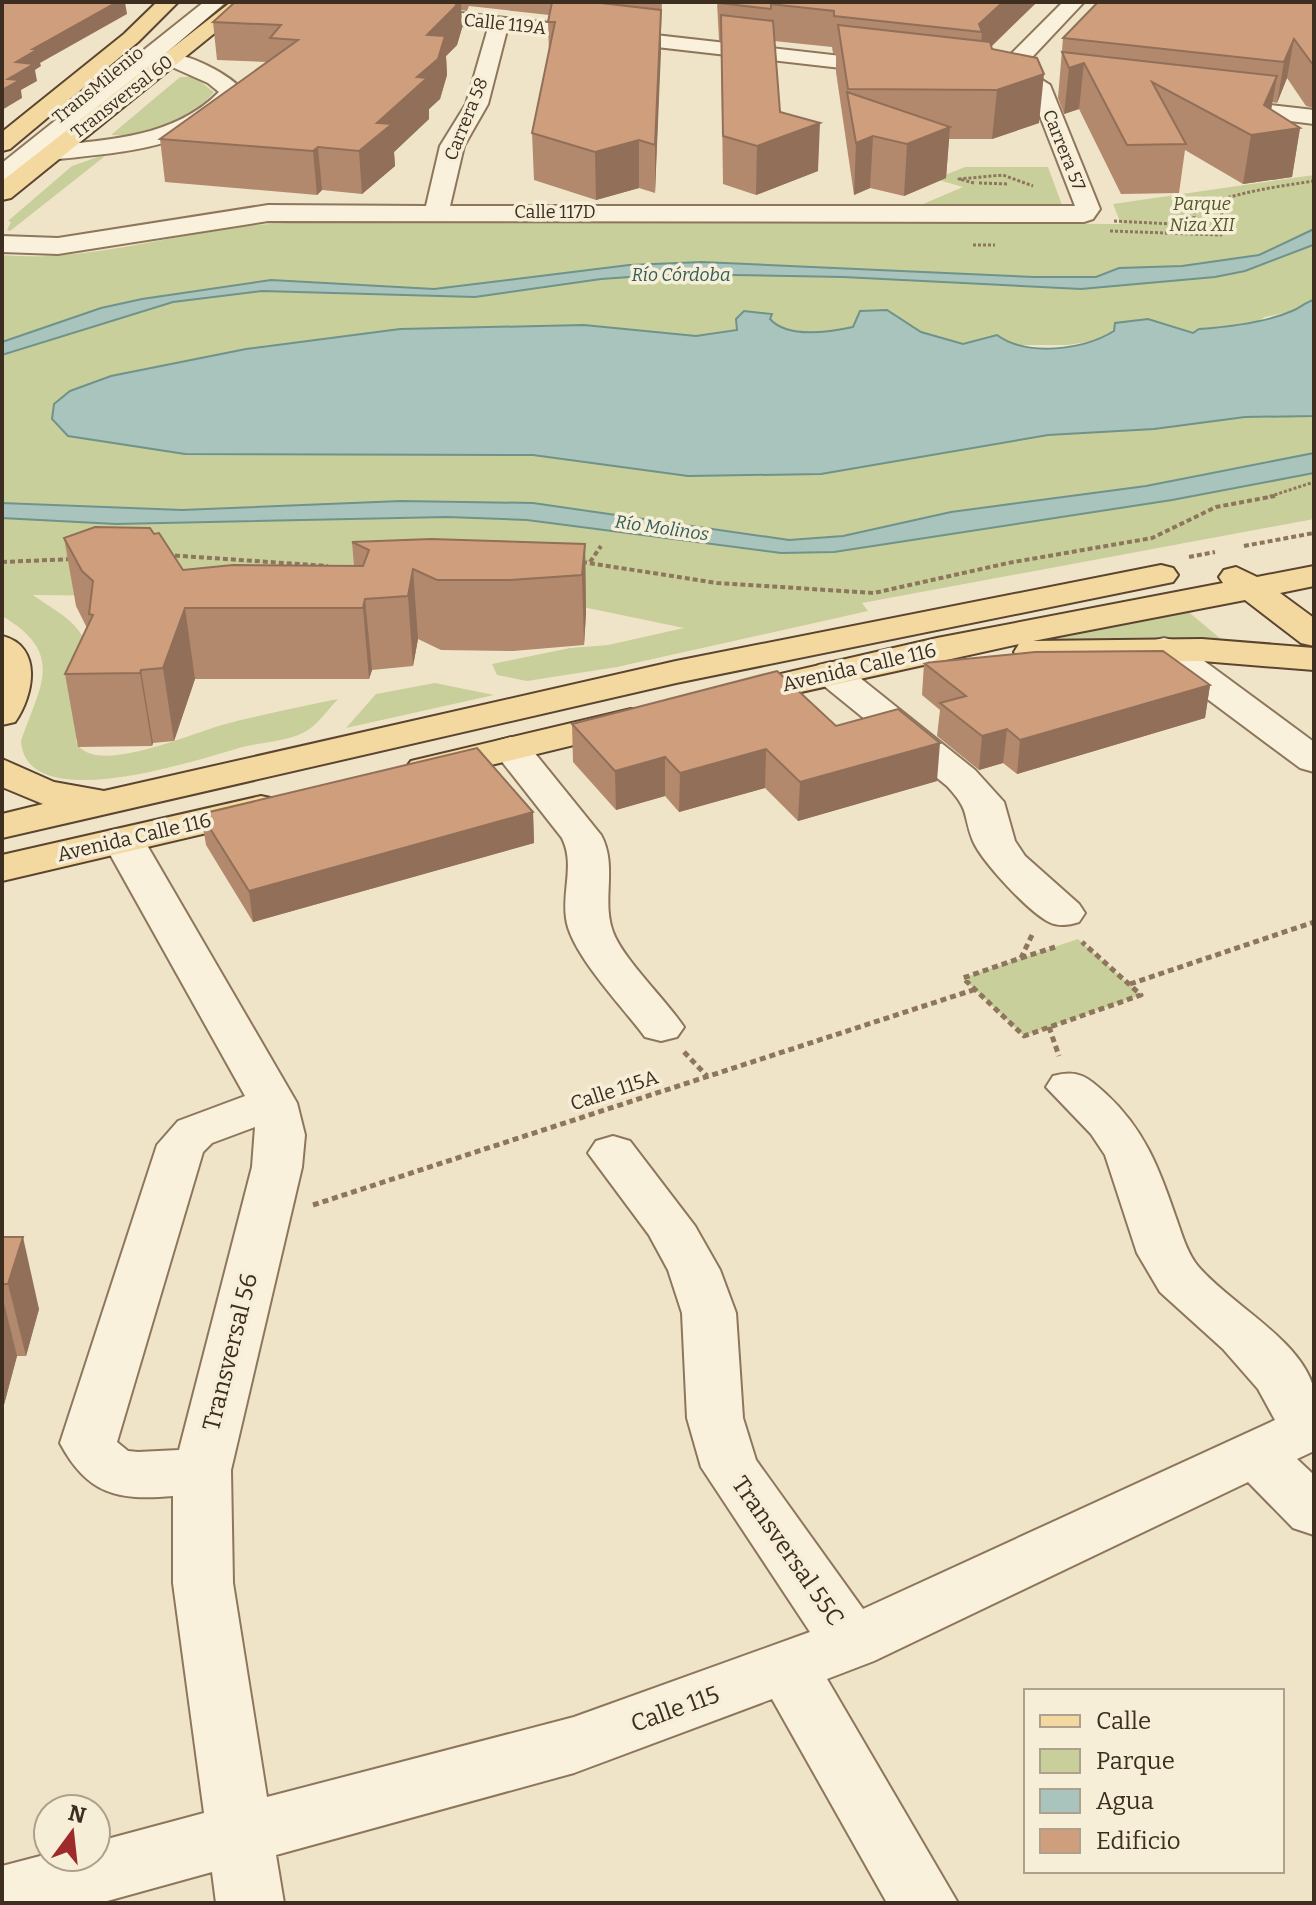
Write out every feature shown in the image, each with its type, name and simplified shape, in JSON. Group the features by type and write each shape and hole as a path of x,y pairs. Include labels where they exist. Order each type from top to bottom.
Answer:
{"main road":[{"name":"Transversal 60","path":"2,144 131,38 168,2"},
{"name":"Transversal 60","path":"2,193 239,4"},
{"path":"1314,547 1257,572 1314,635"},
{"name":"Avenida Calle 116","path":"2,868 121,820 690,669 1010,602 1219,564 1307,584"},
{"name":"Avenida Calle 116","path":"387,778 1257,572"},
{"path":"2,647 14,671 14,688 2,714"},
{"path":"831,673 994,654 1164,649 1232,651 1314,659"},
{"path":"2,771 45,793 121,820"},
{"name":"Avenida Calle 116","path":"2,826 121,820 294,800"}],"street":[{"name":"TransMilenio","path":"2,161 119,69 188,2"},
{"name":"Calle 119A","path":"293,2 915,71"},
{"path":"970,77 998,80 1074,2"},
{"name":"TransMilenio","path":"2,175 239,4"},
{"path":"505,25 537,10"},
{"name":"Carrera 58","path":"436,214 452,146 477,104 505,25"},
{"path":"51,153 151,137 191,127 232,91 216,78 170,59"},
{"name":"Carrera 57","path":"998,80 1050,86 1088,209 1084,214"},
{"path":"1192,103 1314,117"},
{"name":"Calle 117D","path":"2,242 58,246 268,213 1084,214"},
{"path":"1164,649 1314,760"},
{"path":"1232,651 1227,677 1247,711"},
{"path":"831,673 961,778 984,802 994,841 1010,865 1069,932"},
{"path":"511,749 581,835 590,853 587,917 593,938 661,1027"},
{"name":"Transversal 56","path":"121,820 273,1103 281,1135 277,1167 202,1470 203,1583 250,1903"},
{"path":"1070,1087 1108,1123 1129,1153 1163,1253 1179,1279 1242,1335 1278,1375 1314,1512"},
{"path":"202,1470 135,1475 115,1472 93,1457 88,1443 181,1145 195,1132 273,1103"},
{"name":"Transversal 55C","path":"613,1153 670,1226 694,1270 709,1313 715,1418 730,1467 852,1643"},
{"name":"Calle 115","path":"2,1898 240,1837 574,1745 788,1669 852,1643 1292,1436"},
{"path":"788,1669 924,1903"}],"path":[{"path":"995,181 996,174"},
{"path":"1006,191 959,179 996,174 1026,181 1033,186 1032,193"},
{"path":"1109,221 1193,225 1195,209 1245,191 1314,181"},
{"path":"575,562 717,583 874,593 1008,563 1152,538 1216,507 1279,495 1314,482"},
{"path":"590,562 601,546"},
{"path":"161,555 193,554 337,567"},
{"path":"2,562 82,559"},
{"path":"1129,984 1314,922"},
{"path":"1069,932 1129,984 1141,995 1024,1036 963,978 1069,932"},
{"name":"Calle 115A","path":"262,1221 976,989"}],"green space":[{"path":"180,77 194,77 214,92 193,112 168,126 140,134 111,135"},
{"path":"109,153 10,231 7,230 11,222 8,221 72,166"},
{"path":"965,167 1048,167 1062,205 916,207 963,187 935,179"},
{"name":"Parque Niza XII","path":"1314,175 1314,229 1259,255 1182,266 1119,268 1096,277 702,262 629,265 434,289 271,280 101,308 2,342 2,255 74,254 218,230 290,223 1121,224 1113,204"},
{"path":"1314,244 1314,300 1293,311 1265,317 1254,323 1194,333 1148,319 1099,340 1068,345 1012,345 997,335 963,344 921,332 887,310 861,311 853,327 821,332 798,332 770,319 720,335 696,336 584,325 400,329 246,349 161,368 110,440 185,454 533,455 688,476 821,474 1048,435 1154,429 1245,417 1314,416 1314,519 862,603 868,611 617,667 527,681 497,675 492,664 570,648 608,645 684,628 549,600 33,595 73,624 89,651 92,666 90,696 76,741 85,752 101,756 144,750 222,725 338,699 312,727 294,737 243,747 156,771 83,780 52,776 30,764 21,741 43,672 35,644 2,616 2,355 173,302 262,291 475,297 601,279 673,274 843,277 1081,289 1215,277 1269,263"},
{"path":"1185,609 1221,639 1033,639"},
{"path":"435,683 494,695 346,728 376,694"},
{"path":"1078,939 1141,995 1024,1036 963,978"}],"water":[{"path":"1314,229 1313,245 1245,271 1215,277 1081,289 843,277 673,274 601,279 475,297 262,291 173,302 2,355 2,342 101,308 271,280 434,289 629,265 702,262 1096,277 1119,268 1182,266 1259,255"},
{"path":"1314,300 1314,416 1245,417 1154,429 1048,435 821,474 688,476 533,455 185,454 68,436 52,419 54,404 70,391 111,376 246,349 400,329 584,325 696,336 737,330 736,319 744,311 772,314 770,319 778,325 798,332 821,332 853,327 860,311 887,310 921,332 963,344 997,335 1024,346 1055,348 1101,338 1114,331 1115,323 1148,319 1193,333 1199,329 1271,318"},
{"name":"Río Molinos","path":"1314,453 1314,473 1172,500 834,552 781,553 527,520 447,517 116,524 2,518 2,503 182,510 401,501 533,503 789,540 843,536 951,512 1146,486"}],"building":[{"path":"2,2 117,2 33,49 38,49 16,62 34,64 8,79 20,80 2,90"},
{"path":"235,2 457,2 427,35 445,36 438,59 417,77 427,78 377,123 392,124 359,151 318,147 313,151 160,139 298,40 270,38 281,25 213,22"},
{"path":"552,2 592,2 661,10 655,145 639,140 595,152 532,133 555,22 548,22"},
{"path":"720,2 1003,2 979,24 982,32 834,16 834,11 771,4 771,9"},
{"path":"1098,2 1314,2 1314,66 1294,39 1284,62 1063,38"},
{"path":"721,15 773,21 780,112 820,123 757,146 723,136"},
{"path":"838,25 990,42 992,49 1037,58 1044,74 997,90 848,89"},
{"path":"1062,52 1277,76 1264,105 1300,128 1251,135 1152,82 1186,144 1127,145 1084,63 1069,68"},
{"path":"847,92 950,127 907,144 873,136 856,143"},
{"path":"95,527 150,528 154,534 159,533 183,570 233,565 363,566 369,550 352,542 431,539 585,544 582,575 510,580 437,580 413,569 408,596 365,599 363,608 185,608 163,668 141,670 140,673 65,674 93,615 89,614 93,581 82,571 64,538"},
{"path":"1163,651 1210,685 1020,740 1007,729 982,736 940,703 966,696 924,663 1035,652"},
{"path":"777,671 836,726 898,709 940,743 800,782 766,749 680,773 665,757 615,771 572,724"},
{"path":"477,748 533,812 249,891 201,814"},
{"path":"2,1237 23,1237 8,1284 2,1284"}],"water label":[{"name":"Río Córdoba","path":"681,275"}]}
